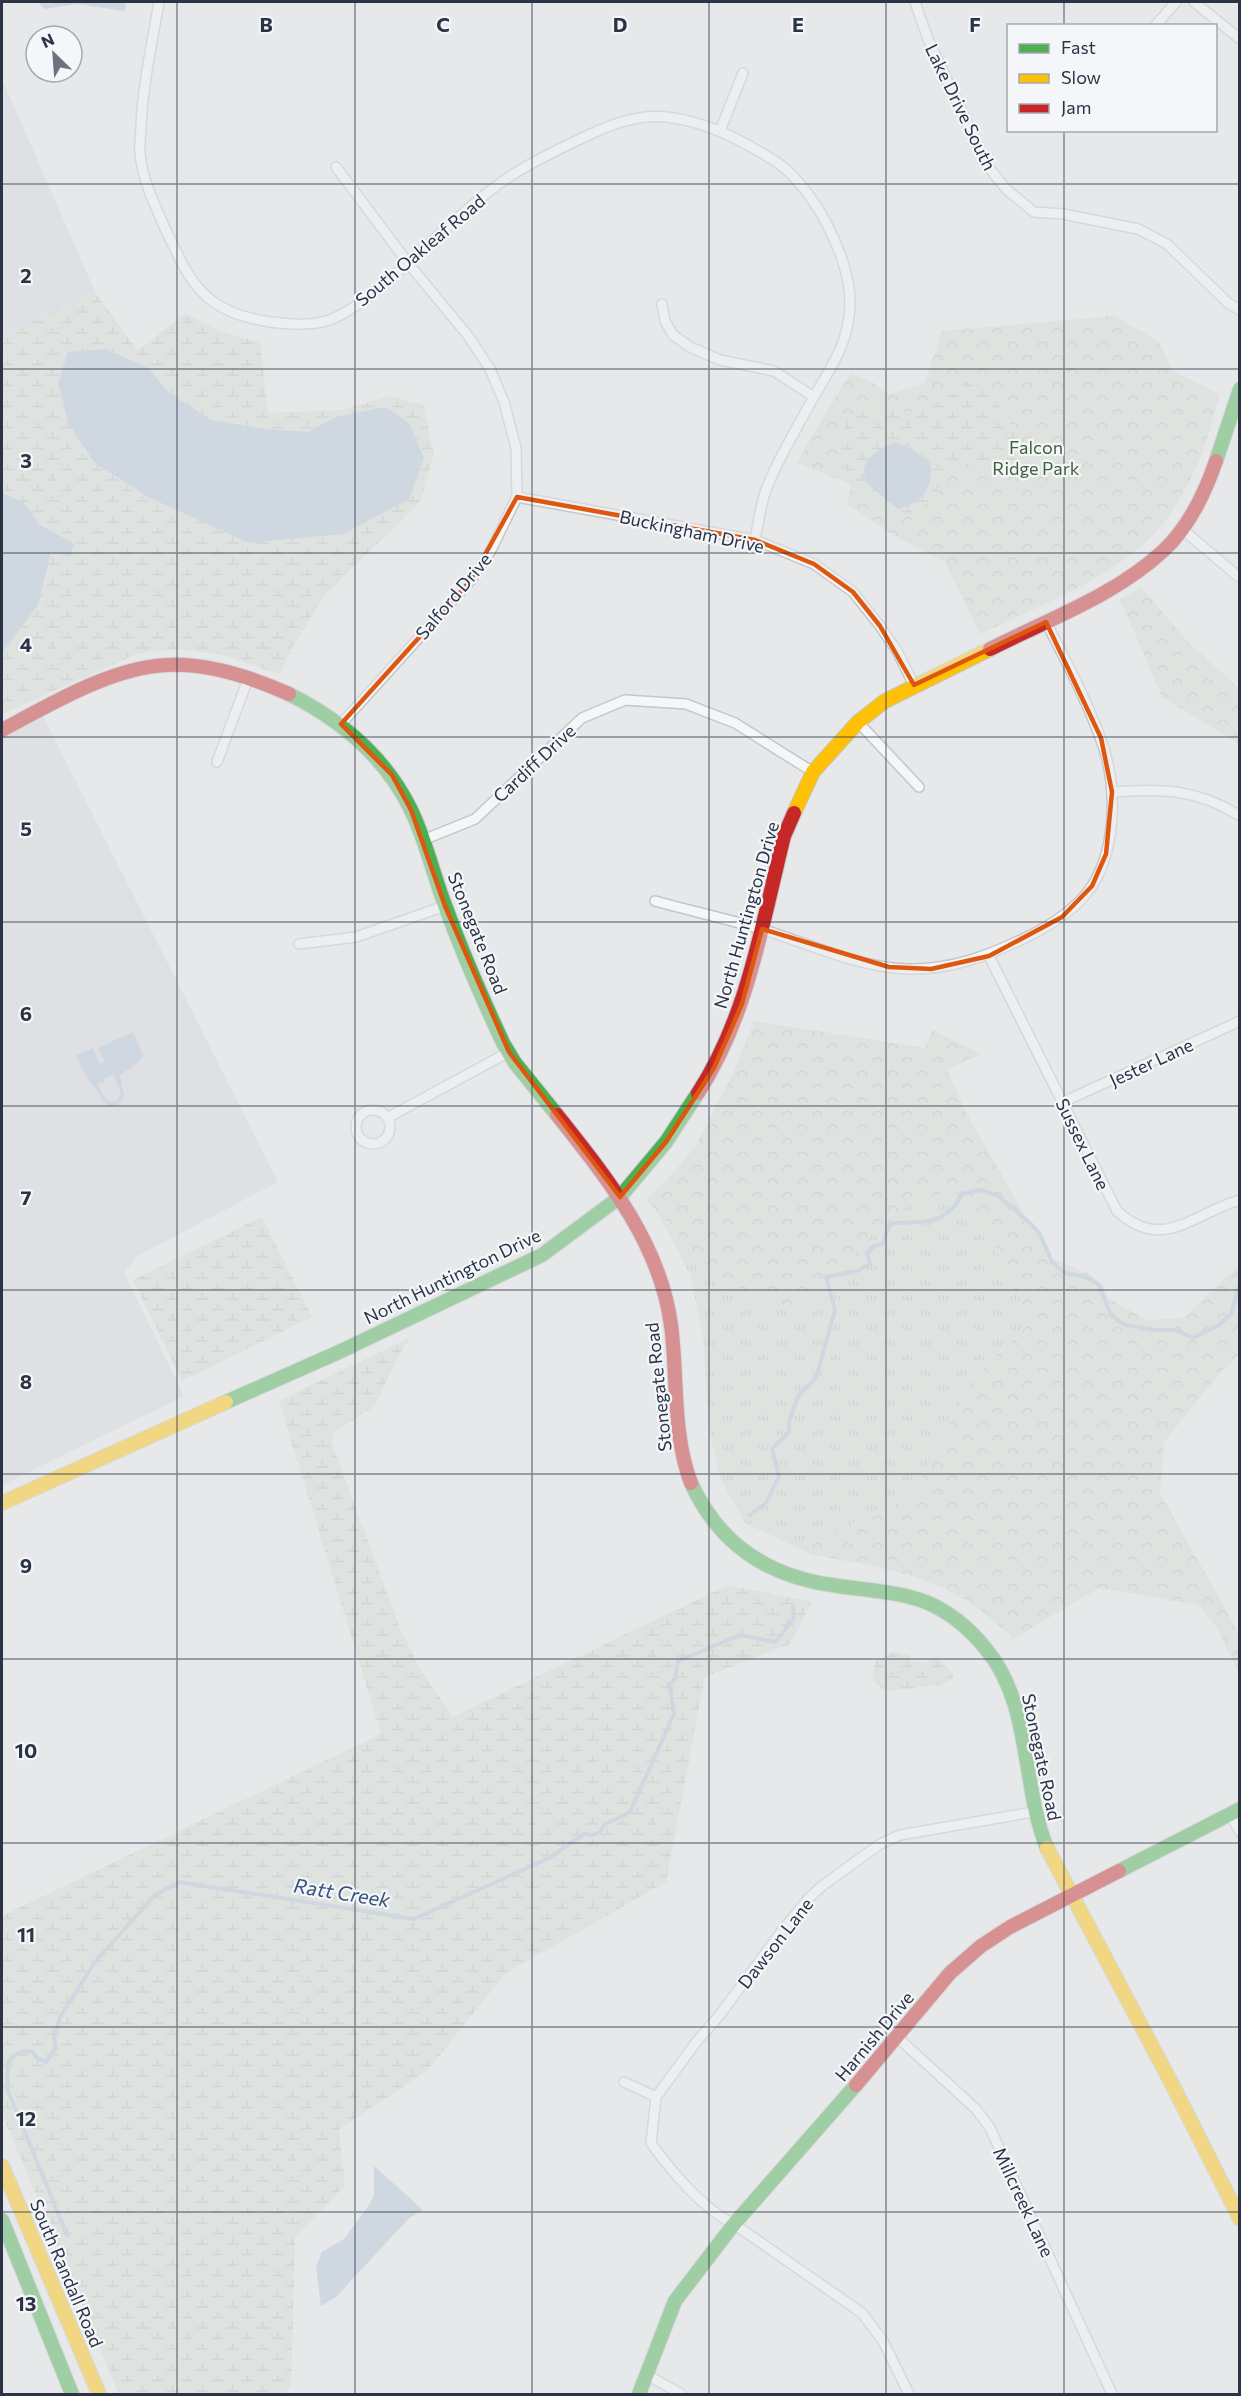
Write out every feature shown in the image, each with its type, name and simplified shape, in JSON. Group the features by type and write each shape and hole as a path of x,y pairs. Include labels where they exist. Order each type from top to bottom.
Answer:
{"street":[{"name":"South Oakleaf Road","path":"159,2 143,100 140,153 146,183 183,266 200,292 225,311 258,320 290,325 326,321 357,304 510,177 549,154 609,125 646,117 667,117 702,124 753,148 787,169 818,209 842,255 849,280 850,304 847,331 839,356 814,397 768,483 754,540"},
{"name":"Lake Drive South","path":"915,2 928,39 986,164 1006,189 1034,212 1063,214 1120,224 1138,229 1167,244 1228,303 1239,310"},
{"path":"1157,24 1176,2"},
{"path":"1194,2 1239,39"},
{"path":"720,131 743,73"},
{"name":"Salford Drive","path":"336,167 408,263 469,337 490,369 504,402 516,448 517,497 490,552 471,580 341,724"},
{"path":"662,304 665,321 673,335 690,346 720,360 774,371 814,397"},
{"name":"North Huntington Drive","path":"2,1503 339,1352 542,1255 620,1197 666,1142 714,1068 742,1004 784,836 813,772 858,722 885,700 1118,585 1163,550 1182,529 1208,485 1239,390"},
{"name":"Buckingham Drive","path":"517,497 754,540 814,564 853,592 897,651 914,685"},
{"path":"1182,529 1239,578"},
{"path":"655,901 762,929 842,955 889,967 930,969 989,956 1044,929 1062,917 1092,886 1106,854 1113,792 1101,738 1067,662 1046,622"},
{"name":"Stonegate Road","path":"2,730 119,675 154,666 188,664 248,679 289,693 341,724 373,753 392,775 411,810 445,906 508,1052 620,1197 653,1260 671,1319 684,1461 697,1496 715,1523 738,1549 764,1565 799,1580 902,1594 937,1607 970,1631 999,1667 1014,1701 1020,1722 1033,1812 1046,1847 1172,2084 1239,2219"},
{"path":"217,762 248,679"},
{"name":"Cardiff Drive","path":"423,840 475,819 582,718 625,700 686,704 735,723 813,772"},
{"path":"858,722 919,787"},
{"path":"1113,792 1154,789 1181,792 1214,802 1239,816"},
{"path":"299,944 356,938 445,906"},
{"name":"Sussex Lane","path":"989,956 1117,1211 1139,1227 1165,1230 1180,1227 1239,1200"},
{"name":"Jester Lane","path":"1063,1102 1239,1021"},
{"path":"387,1118 508,1052"},
{"path":"1235,1811 1239,1832"},
{"name":"Harnish Drive","path":"639,2394 675,2301 734,2224 965,1958 996,1936 1235,1811"},
{"name":"Dawson Lane","path":"656,2097 781,1932 808,1899 822,1886 880,1844 900,1835 1033,1812"},
{"name":"Millcreek Lane","path":"897,2036 976,2109 990,2128 1112,2394"},
{"path":"624,2082 656,2097 651,2143 670,2170 719,2217 734,2224 862,2313 884,2341 909,2394"},
{"name":"South Randall Road","path":"2,2166 99,2394"},
{"path":"2,2220 72,2394"},
{"path":"647,2375 681,2394"}],"highlighted area":[{"path":"517,497 755,540 814,564 853,592 880,626 914,685 1046,622 1101,738 1112,792 1106,854 1092,886 1062,917 989,956 931,969 889,967 762,929 742,1004 714,1068 666,1142 620,1197 509,1052 445,906 411,810 392,775 341,724 471,580"}],"shaded area":[{"path":"2,79 95,292 2,337"},
{"path":"43,716 278,1182 137,1256 124,1273 184,1396 2,1485 2,739"}],"green space":[{"path":"95,292 138,351 185,313 219,331 260,343 268,413 341,410 390,396 423,405 434,453 421,501 324,596 293,646 280,674 218,654 178,649 139,653 2,714 2,337"},
{"name":"Falcon Ridge Park","path":"1115,316 1159,342 1173,371 1220,394 1200,459 1166,519 1136,551 1116,566 1072,591 980,634 945,562 893,535 847,504 851,484 797,463 851,373 872,382 889,394 925,383 942,331"},
{"path":"970,382 996,403 1008,420 1023,450 1015,460 946,471 932,501 906,515 893,514 858,488 839,459 838,437 849,419 859,410 875,407 916,413"},
{"path":"1141,587 1190,644 1239,688 1239,744 1162,697 1120,599"},
{"path":"754,1021 925,1048 932,1030 981,1054 947,1070 966,1112 1016,1200 1053,1259 1087,1273 1102,1284 1108,1298 1147,1320 1183,1318 1239,1265 1239,1355 1219,1374 1164,1442 1160,1493 1239,1633 1239,1674 1216,1626 1198,1605 1099,1588 1013,1639 991,1618 946,1589 922,1579 870,1565 813,1555 810,1544 912,1496 972,1379 1031,1322 965,1185 892,1213 800,1314 721,1284 646,1199 667,1180 695,1147 734,1071"},
{"path":"965,1184 1031,1322 972,1379 912,1496 811,1544 813,1555 745,1523 720,1478 709,1430 703,1336 690,1274 658,1213 721,1284 800,1314 892,1213"},
{"path":"262,1217 312,1317 182,1381 133,1280"},
{"path":"409,1338 375,1406 333,1433 331,1441 400,1628 419,1667 453,1717 728,1585 812,1602 790,1644 705,1677 666,1882 505,1974 428,2070 339,2129 345,2185 295,2238 291,2386 286,2394 119,2394 2,2114 2,1916 381,1734 279,1401"},
{"path":"893,1652 909,1655 912,1661 924,1663 937,1657 953,1674 952,1680 942,1685 884,1691 872,1678 875,1662"}],"water":[{"path":"39,2 126,2 125,11 77,4 44,9"},
{"path":"105,349 148,368 169,393 211,420 265,429 308,432 336,417 385,407 409,423 424,458 409,499 343,534 249,543 148,497 94,462 69,424 58,383 68,352"},
{"path":"896,442 915,451 930,463 931,472 928,487 920,499 898,509 870,486 864,469 866,462 876,452"},
{"path":"2,493 23,502 39,524 74,544 69,556 51,552 38,605 2,653"},
{"path":"133,1032 143,1055 140,1061 120,1075 124,1097 118,1105 109,1106 104,1102 87,1077 76,1055 93,1048 99,1063 103,1063 104,1060 98,1048","holes":["114,1074 121,1094 117,1101 111,1102 104,1097 97,1083 105,1082 104,1079"]},
{"path":"374,2166 423,2210 409,2218 336,2297 321,2306 316,2266 322,2252 344,2239 374,2196"}],"waterway":[{"name":"Ratt Creek","path":"750,1515 766,1503 779,1476 772,1449 789,1432 789,1422 798,1396 816,1378 835,1310 826,1277 857,1271 870,1264 867,1253 874,1246 882,1244 891,1223 923,1222 941,1217 949,1212 962,1194 980,1190 997,1195 1040,1234 1052,1262 1065,1273 1086,1277 1099,1285 1111,1315 1125,1325 1154,1330 1176,1330 1193,1338 1219,1325 1231,1314 1240,1282"},
{"name":"Ratt Creek","path":"67,2235 8,2091 9,2063 16,2054 32,2051 37,2058 46,2062 56,2048 54,2039 60,2017 95,1962 154,1896 179,1882 414,1919 549,1858 584,1834 592,1835 600,1832 604,1825 630,1812 674,1714 670,1685 675,1679 678,1661 740,1635 776,1642 794,1617 793,1607"}],"traffic: fast":[{"path":"1216,461 1240,389"},
{"path":"289,694 326,715 359,741 374,756 399,789 416,820 441,896 503,1043 515,1063 557,1115"},
{"path":"226,1402 339,1352 542,1255 620,1197 666,1142 698,1093"},
{"path":"691,1483 702,1505 731,1540 766,1565 808,1581 915,1598 951,1616 973,1635 1001,1671 1011,1694 1019,1719 1033,1798 1047,1848"},
{"path":"1119,1871 1240,1809"},
{"path":"639,2394 675,2301 734,2224 856,2085"},
{"path":"2,2220 72,2394"}],"traffic: slow":[{"path":"794,813 813,772 858,722 885,701 990,649"},
{"path":"2,1503 226,1402"},
{"path":"1047,1848 1172,2084 1240,2219"},
{"path":"2,2166 99,2394"}],"traffic: jam":[{"path":"990,649 1103,594 1144,567 1172,542 1188,521 1207,485 1216,461"},
{"path":"2,730 82,689 125,672 147,667 199,666 245,677 289,694"},
{"path":"698,1093 715,1063 741,1001 760,936 784,836 794,813"},
{"path":"557,1115 629,1213 656,1266 671,1325 678,1425 691,1483"},
{"path":"856,2085 950,1973 981,1946 1010,1927 1119,1871"}]}
